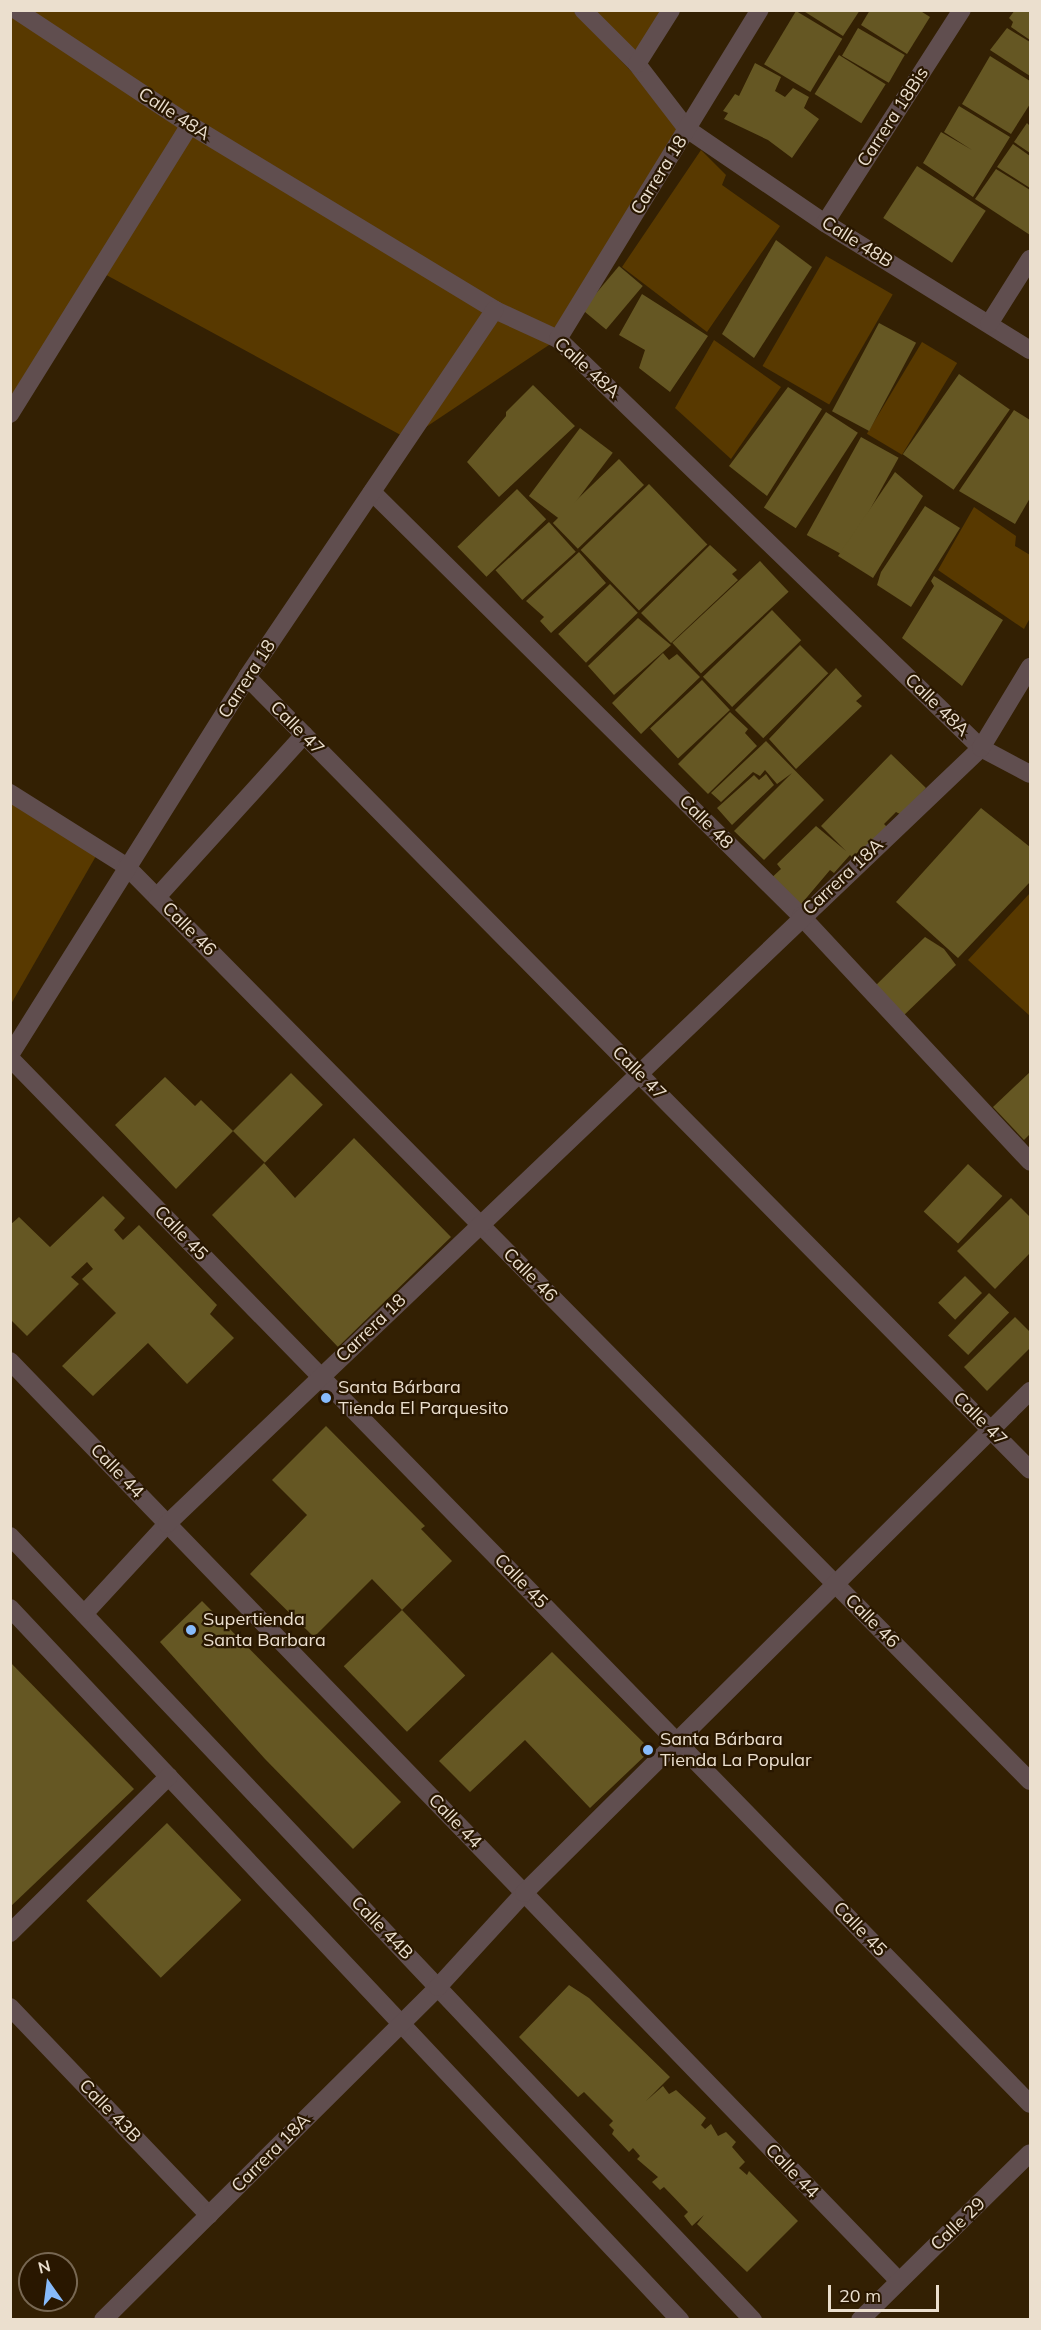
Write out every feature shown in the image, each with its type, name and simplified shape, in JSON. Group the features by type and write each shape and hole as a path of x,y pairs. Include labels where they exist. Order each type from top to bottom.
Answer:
{"street":[{"name":"Calle 48A","path":"16,10 190,125 495,309 558,339 981,748 1030,774"},
{"name":"Calle 48B","path":"583,10 637,64 687,129 825,223 1030,350"},
{"path":"637,64 671,10"},
{"name":"Carrera 18","path":"558,339 760,10"},
{"name":"Carrera 18Bis","path":"825,223 962,10"},
{"path":"10,414 190,125"},
{"path":"989,324 1030,259"},
{"name":"Carrera 18","path":"10,1056 126,866 247,677 495,309"},
{"name":"Calle 48","path":"372,492 801,916 1030,1162"},
{"name":"Carrera 18A","path":"641,1075 801,916 981,748 1030,667"},
{"name":"Calle 47","path":"247,677 1030,1470"},
{"path":"157,897 304,735"},
{"name":"Calle 46","path":"10,793 126,866 1030,1781"},
{"name":"Calle 45","path":"10,1056 1030,2104"},
{"name":"Carrera 18","path":"84,1614 167,1524 480,1224 641,1075"},
{"name":"Calle 44","path":"10,1361 899,2281"},
{"name":"Carrera 18A","path":"103,2319 438,1987 524,1893 1030,1391"},
{"name":"Calle 44B","path":"10,1536 753,2319"},
{"path":"10,1608 680,2319"},
{"path":"10,1933 169,1776"},
{"name":"Calle 43B","path":"10,2007 209,2215"},
{"name":"Calle 29","path":"860,2319 1030,2153"}],"shaded area":[{"path":"10,11 573,11 687,129 558,339 408,439 99,271 10,406"},
{"path":"592,11 661,11 635,53"},
{"path":"701,150 726,175 722,185 780,226 707,332 622,267"},
{"path":"826,256 893,294 829,404 762,366"},
{"path":"714,340 781,387 731,459 675,408"},
{"path":"922,342 957,363 902,455 867,434"},
{"path":"974,507 1016,536 1015,546 1030,555 1030,618 1024,629 938,570"},
{"path":"11,793 100,849 11,1004"},
{"path":"1030,893 1030,1016 968,960"}],"building":[{"path":"802,10 860,10 843,36"},
{"path":"870,10 919,10 930,17 907,54 861,25"},
{"path":"1015,10 1030,10 1030,40 1011,27 1013,22 1009,18"},
{"path":"796,11 842,39 810,92 764,64"},
{"path":"858,28 905,55 889,83 842,56"},
{"path":"1007,28 1030,42 1030,76 990,50"},
{"path":"839,55 886,84 861,123 815,94"},
{"path":"990,56 1030,81 1030,104 1011,134 962,104"},
{"path":"755,63 781,77 775,91 785,97 793,88 809,97 804,108 819,119 792,158 768,140 724,119 728,113 723,111 735,94 739,96"},
{"path":"959,106 1010,137 973,197 923,163 941,132 972,150 944,132"},
{"path":"1027,123 1030,126 1030,153 1014,142"},
{"path":"1013,144 1030,156 1030,188 997,167"},
{"path":"917,166 986,211 952,263 883,218"},
{"path":"996,169 1030,190 1030,235 975,199"},
{"path":"776,240 812,267 754,358 722,334"},
{"path":"619,266 643,286 606,330 582,310"},
{"path":"642,294 708,336 670,392 639,368 645,350 619,335"},
{"path":"879,323 916,343 869,431 832,411"},
{"path":"959,374 1010,410 954,490 903,454"},
{"path":"533,385 575,426 499,497 467,462 506,416 506,412"},
{"path":"788,387 822,409 767,496 729,466"},
{"path":"1014,410 1030,420 1030,498 1015,524 959,491"},
{"path":"826,412 858,433 796,528 764,508"},
{"path":"580,428 613,453 562,521 529,496"},
{"path":"861,437 899,458 844,556 807,535"},
{"path":"619,459 644,485 578,549 553,523"},
{"path":"895,472 923,496 873,578 838,556"},
{"path":"649,484 707,544 639,610 581,550"},
{"path":"517,489 546,519 486,577 457,547"},
{"path":"925,506 960,528 911,607 877,585 881,572"},
{"path":"549,522 576,552 522,600 495,570"},
{"path":"710,545 737,570 732,574 738,580 671,643 641,613"},
{"path":"579,552 606,583 551,633 540,621 544,617 526,601"},
{"path":"760,561 789,592 701,674 672,643"},
{"path":"934,576 1003,620 962,686 902,638 934,586 931,581"},
{"path":"610,584 638,613 586,663 558,634"},
{"path":"772,610 801,640 732,707 703,677"},
{"path":"638,618 671,645 614,695 588,666"},
{"path":"800,645 828,673 763,738 735,710"},
{"path":"663,653 669,660 677,654 700,677 641,734 612,703"},
{"path":"836,668 862,696 856,701 862,706 796,769 769,739"},
{"path":"702,680 730,710 678,758 650,728"},
{"path":"730,712 748,729 745,733 757,746 708,794 678,764"},
{"path":"766,741 824,800 764,860 734,831 792,773 777,784 765,770 760,776 753,772 721,802 711,793"},
{"path":"891,754 926,788 902,815 896,812 884,824 888,828 854,859 850,855 834,873 830,870 797,909 768,881 781,869 777,864 816,826 846,851 821,826"},
{"path":"766,774 774,785 732,825 717,808 754,775 759,780"},
{"path":"981,808 1030,847 1030,882 958,958 896,902"},
{"path":"925,937 944,949 956,965 901,1018 872,989"},
{"path":"1030,1072 1030,1134 1024,1140 993,1107"},
{"path":"291,1073 323,1105 265,1163 233,1131"},
{"path":"165,1077 195,1106 201,1100 233,1131 176,1189 115,1125"},
{"path":"354,1138 451,1237 338,1347 212,1215 264,1163 295,1198"},
{"path":"968,1164 1002,1196 958,1244 924,1212"},
{"path":"103,1196 125,1218 114,1230 123,1240 139,1225 217,1305 210,1314 234,1338 187,1384 148,1343 93,1396 62,1366 116,1313 82,1279 93,1269 87,1262 71,1277 79,1284 27,1336 10,1319 10,1225 19,1217 50,1247"},
{"path":"1011,1198 1030,1217 1030,1253 995,1289 957,1251"},
{"path":"965,1276 982,1293 955,1320 938,1303"},
{"path":"989,1293 1009,1312 968,1355 948,1335"},
{"path":"1015,1317 1030,1332 1030,1348 987,1391 964,1367"},
{"path":"326,1426 425,1526 421,1529 452,1561 402,1610 372,1579 314,1637 250,1574 307,1515 272,1480"},
{"path":"202,1601 401,1802 353,1849 265,1759 160,1642"},
{"path":"402,1610 465,1675 407,1732 344,1666"},
{"path":"552,1652 651,1750 590,1808 525,1740 470,1792 439,1761"},
{"path":"10,1662 134,1789 10,1907"},
{"path":"167,1823 241,1900 161,1978 86,1901"},
{"path":"569,1985 589,1998 670,2077 646,2101 663,2086 669,2094 676,2090 706,2118 701,2125 705,2129 711,2124 718,2136 726,2132 736,2142 732,2147 745,2162 739,2168 747,2175 749,2171 798,2221 747,2272 697,2224 704,2215 692,2226 684,2216 688,2212 664,2187 660,2190 652,2182 658,2177 637,2159 640,2156 633,2148 629,2152 612,2134 614,2130 609,2125 613,2121 584,2092 578,2097 519,2037"}],"place":[{"name":"Santa Bárbara Tienda El Parquesito","path":"326,1398"},
{"name":"Supertienda Santa Barbara","path":"191,1630"},
{"name":"Santa Bárbara Tienda La Popular","path":"648,1750"}]}
